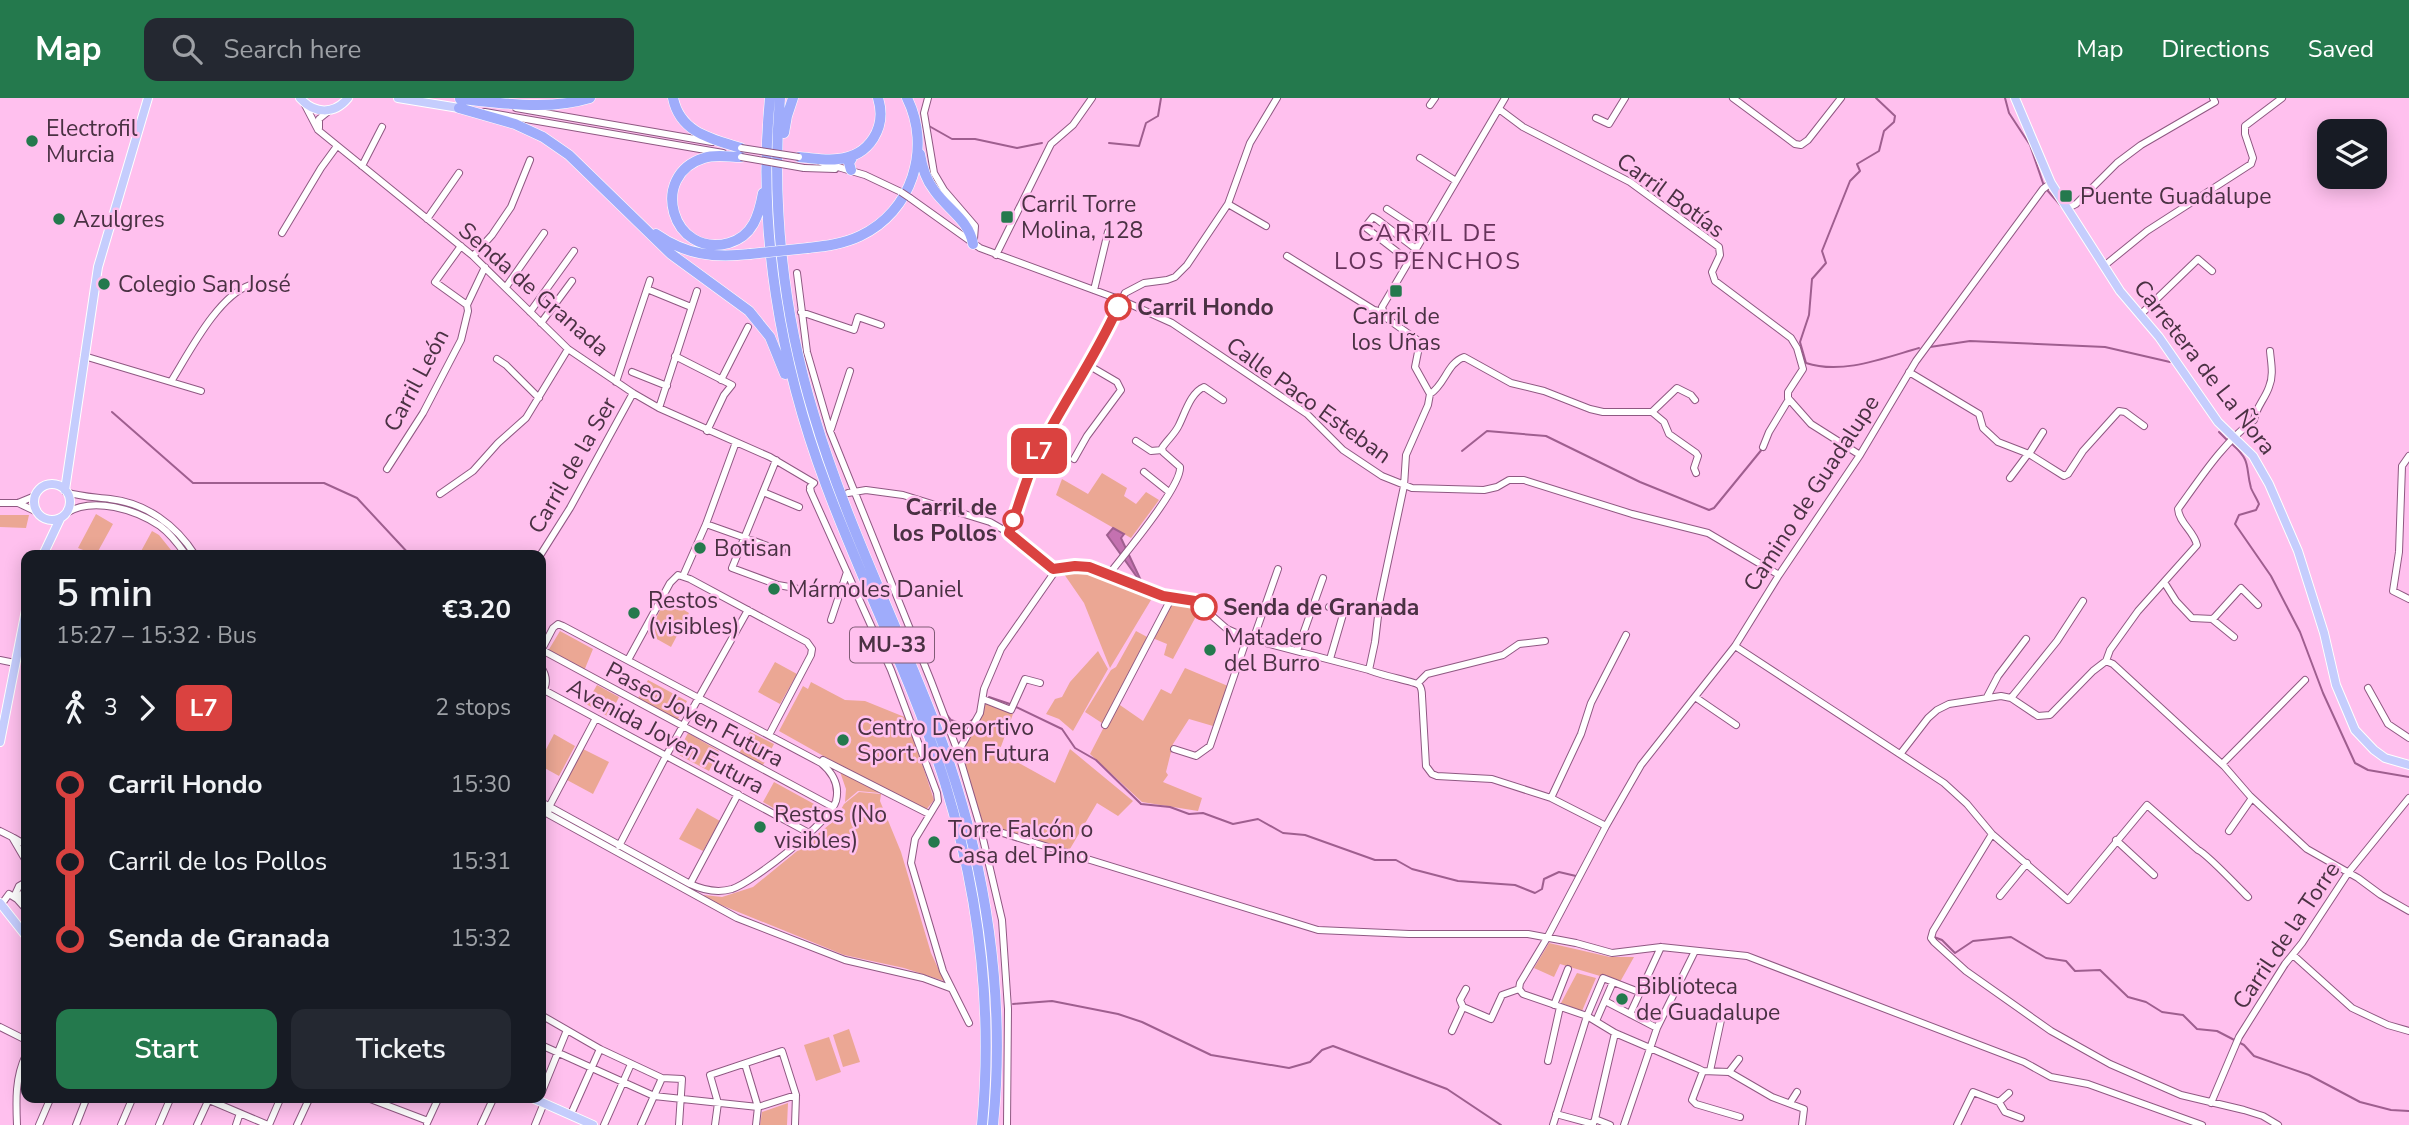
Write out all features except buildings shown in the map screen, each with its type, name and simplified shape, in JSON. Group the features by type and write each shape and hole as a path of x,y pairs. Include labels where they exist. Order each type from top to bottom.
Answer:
{"highway":[{"path":"459,101 545,106 590,98"},
{"path":"673,98 677,112 689,128 741,152"},
{"path":"764,98 767,118"},
{"name":"MU-33","path":"770,98 767,118 767,172 772,258 783,338 810,441 922,719 944,780 962,845 976,919 984,991 986,1066 982,1125"},
{"name":"MU-33","path":"780,98 780,221 790,313 799,360 813,412 844,502 942,744 975,855 986,908 995,994 996,1073 993,1125"},
{"path":"780,221 783,144 793,98"},
{"path":"799,157 835,160 853,156 865,149 876,135 881,118 878,98"},
{"path":"907,98 915,119 929,183 965,225 972,236 973,244"},
{"path":"459,101 544,137 583,166 657,235 686,250 721,256 834,245 853,239 883,221 895,208 907,191 915,171 919,147"},
{"path":"741,152 703,158 688,166 677,179 672,196 672,209 681,228 691,238 715,245 735,241 746,234 759,214 767,172"},
{"path":"851,170 849,163 853,156"},
{"path":"614,196 661,246 742,304 764,329 779,356 812,459 834,505"}],"main road":[{"path":"141,118 142,98"},
{"path":"45,550 69,505 66,491 68,471 98,267 148,98"},
{"path":"301,99 316,110 332,110 348,98"},
{"path":"398,98 459,101"},
{"name":"Carretera de La Ñora","path":"2015,98 2047,186 2068,208 2104,266 2159,337 2230,440 2253,456 2264,475 2298,551 2324,633 2336,685 2348,717 2374,750 2385,758 2409,765"},
{"path":"56,485 68,471"},
{"path":"48,541 46,519 37,512 35,496 43,486 56,485 66,491"},
{"path":"46,519 63,516"},
{"path":"0,742 21,634"},
{"path":"1,904 21,926"},
{"path":"546,1102 580,1122 593,1125"}],"street":[{"path":"928,98 924,113 934,173 944,190 975,226 973,244"},
{"path":"996,255 1051,144 1070,127 1091,98"},
{"path":"1009,533 1036,457 1107,331 1121,300 1133,287 1167,280 1181,272 1228,204 1250,143 1277,98"},
{"path":"1430,105 1435,98"},
{"path":"1382,312 1382,307 1505,98"},
{"path":"1596,118 1609,124 1625,98"},
{"path":"1733,98 1795,144 1801,145 1841,98"},
{"path":"2068,208 2076,204 2117,163 2215,102 2213,98"},
{"path":"2104,266 2147,231 2251,164 2253,158 2245,126 2282,98"},
{"name":"Senda de Granada","path":"301,99 321,133 473,256 568,348 659,408 776,460 814,483 810,488 811,492"},
{"path":"459,101 741,152 804,168 851,170"},
{"name":"Carril Botías","path":"1499,109 1522,127 1630,182 1719,247 1720,254 1712,272 1715,281 1795,343 1803,369 1788,392 1789,399"},
{"path":"321,133 317,125 319,119 332,110"},
{"path":"362,166 382,127"},
{"path":"282,233 337,146"},
{"path":"741,152 799,157 851,170"},
{"path":"1420,158 1456,181"},
{"path":"473,256 492,235 511,206 530,160"},
{"name":"Calle Paco Esteban","path":"851,170 901,192 973,244 996,255 1161,317 1307,414 1359,462 1404,486"},
{"path":"427,219 459,173"},
{"name":"Camino de Guadalupe","path":"1519,989 1641,765 1735,646 1860,455 1909,372 1946,318 2047,186"},
{"path":"1228,204 1266,226"},
{"path":"1387,209 1425,234"},
{"path":"1409,261 1365,227 1369,220 1378,220 1416,249"},
{"path":"1094,290 1108,232"},
{"path":"506,287 544,233"},
{"path":"461,246 435,282 467,305"},
{"path":"530,312 574,251"},
{"path":"1287,256 1374,310 1382,312 1420,342 1415,367 1430,394"},
{"path":"2140,315 2198,259 2211,271"},
{"name":"Carril León","path":"387,469 422,413 461,340 467,305 485,267"},
{"path":"797,273 807,352 830,431 851,493 958,752 980,826 1002,920 1008,1009 1007,1125"},
{"path":"616,382 650,280"},
{"path":"541,323 572,281"},
{"path":"172,380 207,325 237,289 250,285"},
{"path":"647,289 691,307"},
{"path":"659,408 697,291"},
{"path":"801,313 853,330 858,317 881,325"},
{"path":"721,380 748,327"},
{"path":"440,494 484,460 498,443 526,418 568,348"},
{"path":"1901,753 1937,710 1949,704 1987,697 2011,698 2038,716 2045,717 2062,705 2097,667 2106,661 2107,655 2132,620 2197,545 2178,509 2230,440 2254,420 2255,412 2269,387 2272,373 2270,351"},
{"path":"84,356 172,380 201,391"},
{"path":"675,356 732,385 724,395 707,431"},
{"path":"1369,670 1376,642 1380,598 1404,486 1408,449 1428,405 1430,394 1440,385 1457,360 1464,357 1511,383 1544,391 1590,410 1653,412 1664,422 1669,434 1696,453 1696,473"},
{"path":"497,359 539,398"},
{"path":"1074,459 1087,436 1121,390 1120,384 1088,365"},
{"path":"830,431 850,371"},
{"path":"632,372 667,386"},
{"path":"1909,372 1975,410 1981,416 1983,428 1998,442 2029,454 2065,476 2119,411 2125,412 2144,426"},
{"path":"1162,450 1199,389 1204,387 1223,400"},
{"path":"1653,412 1677,388 1695,400"},
{"name":"Carril de la Ser","path":"544,550 570,508 633,393"},
{"path":"1763,447 1789,399 1811,424 1860,455"},
{"path":"2010,478 2043,432"},
{"path":"1110,573 1169,492 1180,469 1162,450 1152,451 1136,441"},
{"path":"628,660 670,583 681,576 706,524 736,442"},
{"path":"2409,456 2402,466 2399,552 2393,591 2409,599"},
{"path":"776,460 732,568 794,588"},
{"path":"789,468 811,492 891,670 937,793 938,801 915,839 911,863 950,988 969,1023"},
{"path":"1144,472 1169,492"},
{"path":"1404,486 1484,491 1509,480 1524,480 1653,520 1708,533 1779,575"},
{"path":"851,493 872,490 916,498 948,511 990,522 1009,533 1056,570"},
{"path":"66,491 82,497 121,501 146,510 177,532 191,550"},
{"path":"763,492 799,507"},
{"path":"0,503 18,503 35,496"},
{"path":"18,503 37,512"},
{"path":"63,516 78,507 93,506 138,514 170,534 183,550"},
{"path":"706,524 782,551"},
{"path":"958,752 979,713 984,689 1001,649 1056,570 1082,566 1110,573 1159,594 1195,601 1227,629 1250,639 1417,684"},
{"path":"1174,749 1196,756 1208,748 1278,569"},
{"path":"831,620 847,572"},
{"path":"681,576 807,642 813,649 769,735"},
{"path":"1297,651 1323,578"},
{"path":"2164,582 2188,615 2192,618 2212,620 2234,636"},
{"path":"2212,620 2241,588 2258,605"},
{"path":"1105,725 1172,597"},
{"path":"2011,698 2057,641 2083,601"},
{"path":"1329,607 1344,611 1330,659"},
{"path":"619,846 748,610"},
{"path":"546,641 553,628 560,625 628,660 821,763 831,772 837,793 827,817 757,876 741,886 715,891 690,884 546,805"},
{"path":"1551,798 1581,734 1591,703 1626,635"},
{"path":"1987,697 1998,676 2026,639"},
{"path":"1417,684 1427,674 1486,660 1508,652 1519,644 1545,641"},
{"path":"1735,646 1952,789 1992,834 2068,900 2147,805 2202,851 2248,897"},
{"name":"Paseo Joven Futura","path":"546,654 833,807"},
{"path":"0,660 15,663"},
{"path":"2106,661 2113,664 2222,764 2252,798 2307,849 2409,911"},
{"path":"983,699 1011,710 1025,678 1040,683"},
{"path":"2222,764 2305,680"},
{"path":"1417,684 1422,696 1426,766 1432,774 1492,779 1551,798 1606,826"},
{"path":"2368,688 2388,724 2409,738"},
{"name":"Avenida Joven Futura","path":"546,694 809,832"},
{"path":"1695,697 1736,725"},
{"path":"596,718 549,807 548,814 737,918 845,960 923,978 950,988"},
{"path":"821,763 823,760 929,814"},
{"path":"690,884 738,794"},
{"path":"2229,831 2252,798"},
{"name":"Carril de la Torre","path":"2211,1103 2234,1046 2292,955 2348,873 2409,798"},
{"path":"980,826 1318,929 1409,934 1528,934 1612,953 1661,947 1747,956 2024,1062 2051,1077 2088,1084 2202,1125"},
{"path":"0,831 21,842"},
{"path":"1992,834 1931,938 1966,971 2064,1039 2110,1064 2181,1096 2258,1114 2278,1125"},
{"path":"12,837 21,852"},
{"path":"2116,841 2154,875"},
{"path":"2000,896 2027,863"},
{"path":"15,898 21,885"},
{"path":"1,904 9,894 21,904"},
{"path":"15,898 21,894"},
{"path":"1630,1014 1661,947"},
{"path":"1624,1125 1657,1028 1695,951"},
{"path":"2292,955 2352,1008 2388,1025 2409,1031"},
{"path":"1548,1061 1557,1006 1568,970"},
{"path":"1553,1125 1587,1016 1603,978 1639,992"},
{"path":"1596,1021 1613,982"},
{"path":"1465,989 1460,1000 1463,1007 1490,1019 1502,995 1519,989 1522,994 1587,1016 1615,1033 1706,1071 1729,1072 1772,1097 1804,1109 1802,1125"},
{"path":"1605,1001 1657,1028"},
{"path":"1452,1031 1463,1007"},
{"path":"546,1018 600,1049 662,1078 682,1079 679,1125"},
{"path":"1721,1020 1706,1071 1692,1100 1696,1104 1740,1117"},
{"path":"0,1027 21,1038"},
{"path":"546,1080 567,1030"},
{"path":"1593,1123 1615,1033"},
{"path":"546,1047 654,1096 758,1107 796,1095"},
{"path":"570,1114 600,1049"},
{"path":"715,1125 718,1103 710,1075 782,1051 796,1095 795,1125"},
{"path":"1729,1072 1739,1059"},
{"path":"604,1125 631,1064"},
{"path":"745,1064 758,1107 756,1125"},
{"path":"17,1125 15,1099 21,1066"},
{"path":"642,1125 662,1078"},
{"path":"1957,1125 1977,1084"},
{"path":"1790,1103 1797,1092"},
{"path":"1973,1092 2000,1102 2005,1112 2021,1118"},
{"path":"2000,1102 2009,1093"},
{"path":"39,1125 48,1103"},
{"path":"76,1125 85,1103"},
{"path":"121,1125 130,1103"},
{"path":"159,1125 168,1103"},
{"path":"197,1125 205,1103"},
{"path":"218,1103 268,1125 276,1103"},
{"path":"298,1125 307,1103"},
{"path":"379,1103 427,1123 436,1103"},
{"path":"481,1125 491,1103"},
{"path":"535,1125 537,1103"},
{"path":"236,1125 240,1113"},
{"path":"1556,1114 1610,1125"}],"shaded area":[{"path":"1102,473 1127,488 1124,496 1136,504 1146,492 1159,500 1131,538 1056,495 1062,479 1088,494"},
{"path":"96,514 113,524 99,550 78,548"},
{"path":"0,515 29,515 26,528 0,527"},
{"path":"1113,528 1124,534 1121,538 1144,587 1107,535"},
{"path":"152,531 159,535 171,550 142,550"},
{"path":"1072,569 1104,574 1154,595 1110,668 1084,603 1064,574"},
{"path":"666,599 689,613 671,647 648,634"},
{"path":"1171,599 1189,599 1200,609 1173,659 1164,655 1167,644 1150,637"},
{"path":"560,631 593,649 584,671 548,651"},
{"path":"1136,631 1149,638 1117,703 1143,721 1161,689 1171,694 1185,668 1228,686 1213,726 1189,719 1173,744 1166,772 1168,775 1163,782 1202,798 1198,811 1142,802 1090,754 1105,725 1085,712 1111,670 1116,667"},
{"path":"1098,651 1108,669 1073,731 1059,719 1046,714 1055,699 1062,697 1070,682"},
{"path":"775,662 797,674 780,704 758,692"},
{"path":"648,680 687,701 677,721 637,700"},
{"name":"Centro Deportivo Sport Joven Futura","path":"811,682 845,700 865,701 907,718 934,800 926,810 779,731 803,686 808,689"},
{"path":"597,685 619,697 609,717 586,704"},
{"path":"986,703 1013,714 999,752 1055,783 1070,749 1133,801 1118,816 1097,803 1067,854 980,826 958,752"},
{"path":"750,732 774,744 762,767 739,754"},
{"path":"688,733 719,751 709,771 677,754"},
{"path":"554,734 575,746 559,776 546,769 546,749"},
{"path":"583,749 609,762 593,794 567,780"},
{"path":"839,769 880,793 858,791 845,802 846,789"},
{"path":"774,782 825,810 817,816 802,820 780,812 763,802"},
{"path":"859,792 881,794 880,801 901,852 931,953 944,981 904,968 844,955 704,898 704,895 722,897 753,887 835,820 844,804"},
{"path":"697,808 720,821 703,851 679,839"},
{"path":"1549,943 1610,957 1634,957 1620,982 1560,964 1554,977 1534,968"},
{"path":"1577,973 1596,978 1582,1011 1561,1003"},
{"path":"849,1029 860,1062 843,1067 833,1035"},
{"path":"829,1037 841,1072 816,1081 804,1045"},
{"path":"788,1103 787,1125 760,1125 762,1112"}],"waterway":[{"path":"1109,143 1139,146 1146,123 1158,116 1161,98"},
{"path":"1876,98 1895,116 1894,122 1884,131 1879,151 1857,164 1860,171 1850,181 1822,251 1826,263 1812,279 1809,315 1800,342 1806,363 1834,367 1863,364 1919,348"},
{"path":"2005,98 2009,113 2030,145 2044,186"},
{"path":"929,126 952,139 975,139 1017,148 1042,143"},
{"path":"2047,190 2062,207"},
{"path":"1930,347 1970,341 2105,347 2170,362"},
{"path":"112,412 193,483 324,483 357,498 405,550"},
{"path":"1462,451 1487,431 1546,436 1640,482 1709,510 1714,508 1763,448"},
{"path":"2219,432 2228,441"},
{"path":"2233,445 2245,461 2251,488 2259,504 2256,510 2239,515 2235,524 2271,576 2300,632 2323,693 2355,763 2368,770 2409,777"},
{"path":"989,697 1010,704"},
{"path":"1016,707 1062,729 1075,748 1096,760 1141,804 1170,807 1189,814 1203,813 1233,824 1258,819 1283,833 1305,835 1375,860 1396,860 1412,869 1458,881 1515,885 1535,893 1542,889 1544,879 1559,872 1576,876"},
{"path":"947,715 951,720 965,725 975,718"},
{"path":"1934,937 1942,940 1955,953 1973,941 2011,937 2046,958 2066,961 2075,971 2100,970 2128,997 2146,1002 2162,1012 2183,1015 2197,1029 2217,1031 2244,1045 2254,1056 2309,1075 2360,1102 2391,1110 2409,1111"},
{"path":"1013,1004 1052,1001 1118,1014 1142,1022 1211,1055 1289,1068 1310,1062 1322,1050 1333,1046 1447,1089 1501,1125"}],"bus line":[{"name":"L7","path":"1118,307 1031,467 1009,533 1053,569 1089,567 1163,596 1189,599 1204,607"}],"place":[{"name":"Electrofil Murcia","path":"32,141"},
{"name":"Puente Guadalupe","path":"2066,196"},
{"name":"Carril Torre Molina, 128","path":"1007,217"},
{"name":"Azulgres","path":"59,219"},
{"name":"Colegio San José","path":"104,284"},
{"name":"Carril de los Uñas","path":"1396,291"},
{"name":"Carril Hondo","path":"1118,307"},
{"name":"Carril de los Pollos","path":"1013,520"},
{"name":"Botisan","path":"700,548"},
{"name":"Mármoles Daniel","path":"774,589"},
{"name":"Senda de Granada","path":"1204,607"},
{"name":"Restos (visibles)","path":"634,613"},
{"name":"Matadero del Burro","path":"1210,650"},
{"name":"Centro Deportivo Sport Joven Futura","path":"843,740"},
{"name":"Restos (No visibles)","path":"760,827"},
{"name":"Torre Falcón o Casa del Pino","path":"934,842"},
{"name":"Biblioteca de Guadalupe","path":"1622,999"}],"district":[{"name":"CARRIL DE LOS PENCHOS","path":"1428,247"}]}
